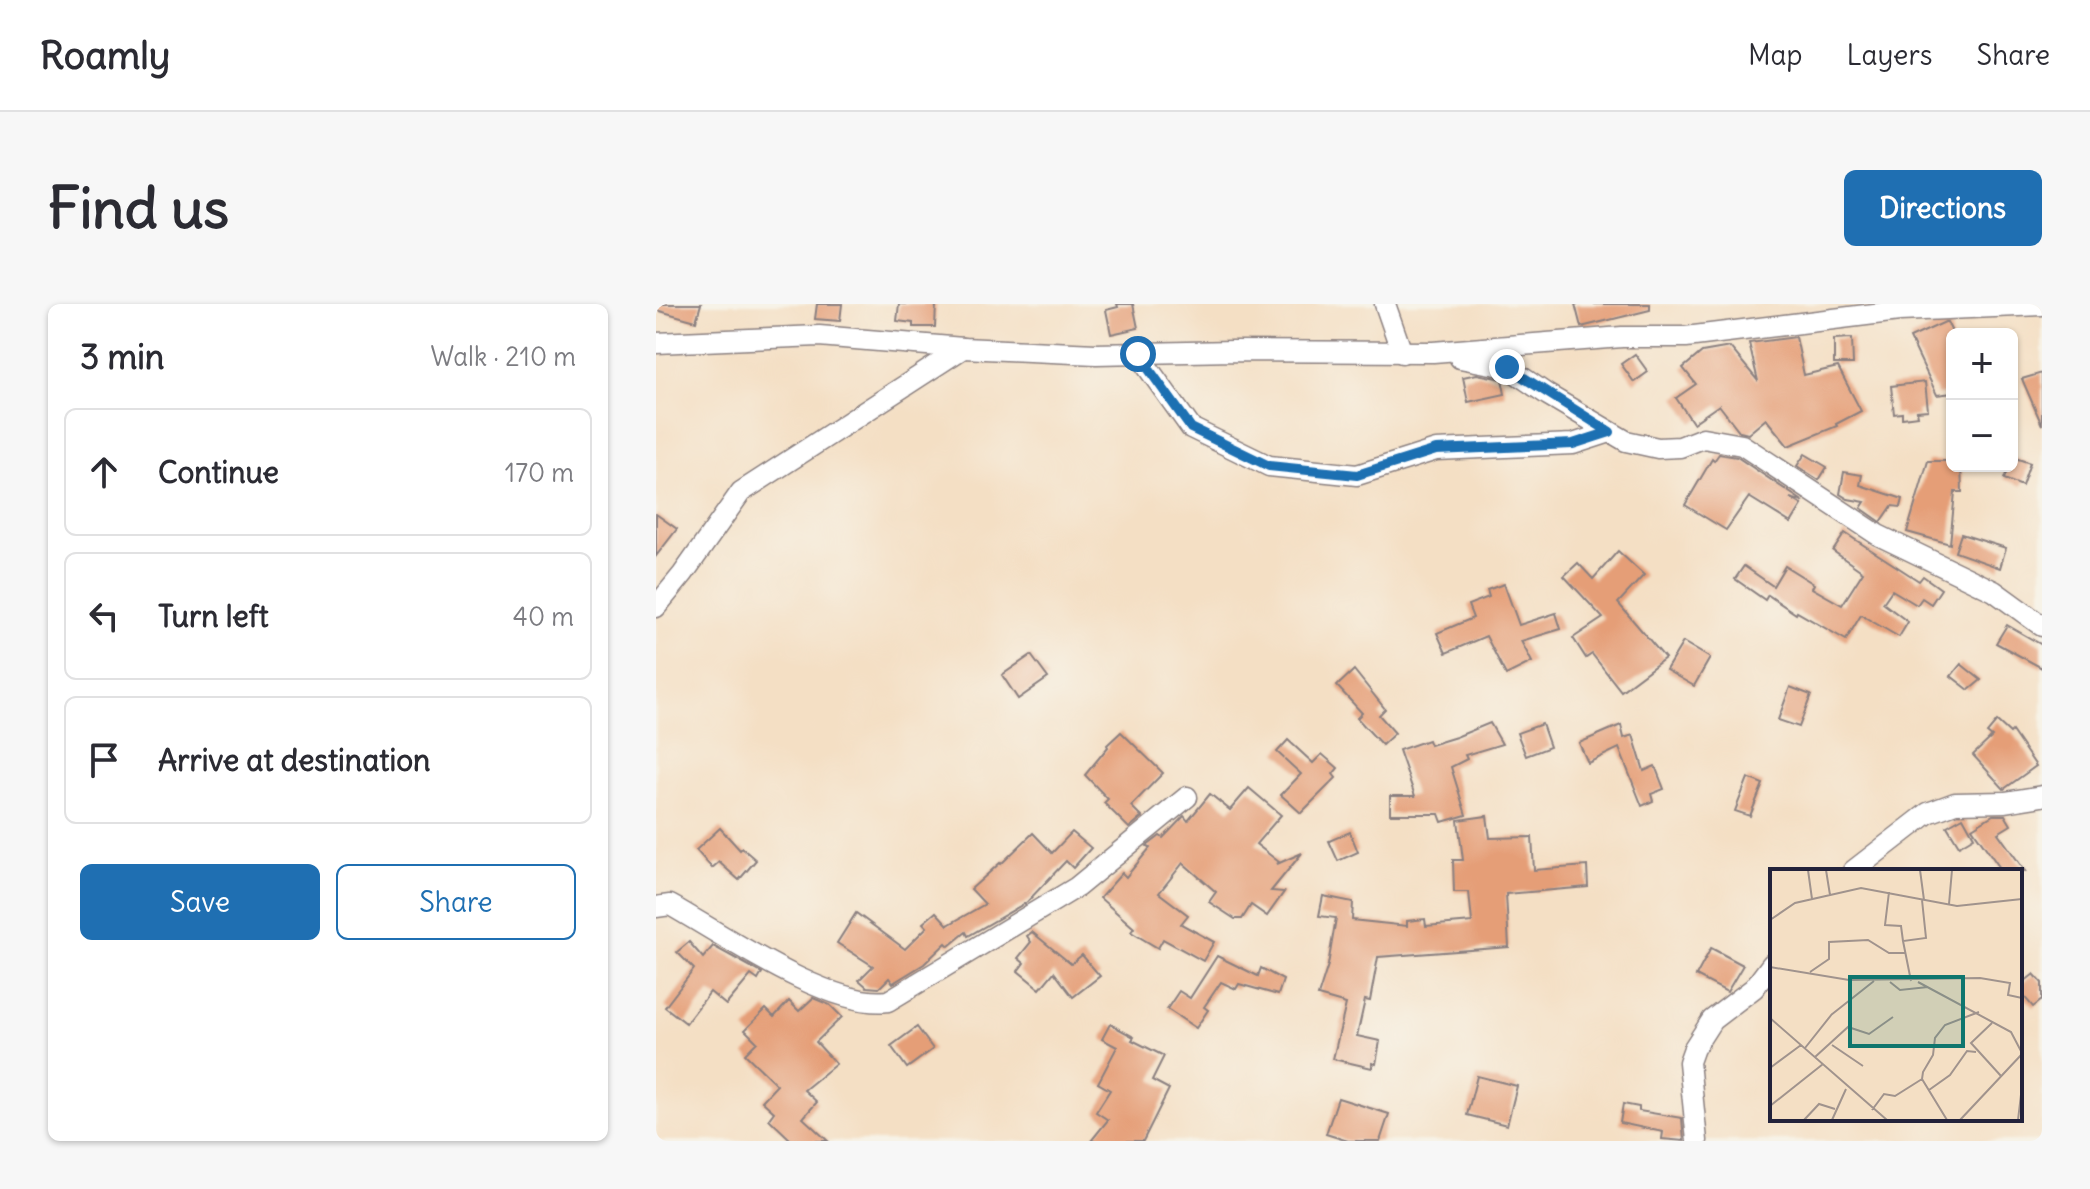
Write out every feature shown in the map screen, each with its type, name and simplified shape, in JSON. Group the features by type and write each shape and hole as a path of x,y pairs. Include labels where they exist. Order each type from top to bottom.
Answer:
{"street":[{"path":"1385,304 1402,353"},
{"path":"656,343 819,336 963,348 1138,354 1233,351 1402,353 1622,337 1686,337 1899,311 2042,305"},
{"path":"656,607 741,492 963,348"},
{"path":"1433,352 1507,367 1626,441 1658,448 1680,447 1703,438 1742,445 1878,535 1994,591 2042,626"},
{"path":"1138,354 1191,428 1269,466 1357,475 1436,450 1573,444 1610,432"},
{"path":"1856,869 1928,813 1955,803 2005,802 2042,796"},
{"path":"656,907 670,905 809,984 863,1001 888,1001 1077,887 1187,797"},
{"path":"1697,1141 1689,1062 1694,1048 1712,1020 1754,988 1770,967"}],"building":[{"path":"656,304 701,304 696,321 656,310"},
{"path":"817,304 842,304 840,321 815,319"},
{"path":"899,304 936,304 935,327 913,327 913,323 897,321"},
{"path":"1117,304 1133,304 1138,328 1111,334 1106,310 1118,307"},
{"path":"1575,304 1650,304 1650,310 1581,327"},
{"path":"1947,322 1950,328 1946,328 1946,394 1937,395 1910,338"},
{"path":"1796,337 1804,375 1838,367 1861,411 1837,426 1788,446 1766,419 1748,434 1740,432 1719,405 1693,423 1676,398 1696,384 1683,368 1702,352 1730,347 1758,381 1749,343"},
{"path":"1852,338 1853,364 1834,364 1834,339"},
{"path":"1635,354 1648,372 1634,382 1621,364"},
{"path":"2042,373 2042,425 2022,379"},
{"path":"1477,374 1502,379 1505,394 1468,402 1463,377"},
{"path":"1925,382 1928,410 1917,411 1918,416 1902,418 1902,413 1894,414 1891,386"},
{"path":"1719,454 1737,457 1804,502 1790,498 1802,505 1791,523 1749,497 1726,530 1685,505 1712,459 1714,461"},
{"path":"1805,454 1827,467 1819,480 1797,466"},
{"path":"2018,459 2030,463 2022,486 2004,479 2007,472 2018,472"},
{"path":"1928,461 1946,461 1946,472 1961,472 1962,492 1955,492 1950,544 1907,532"},
{"path":"1844,472 1862,475 1860,485 1903,499 1901,507 1892,506 1881,522 1861,508 1865,502 1840,494"},
{"path":"656,514 677,529 656,556"},
{"path":"1845,533 1919,581 1923,576 1941,589 1931,604 1922,598 1917,605 1892,590 1883,603 1908,622 1899,637 1861,615 1846,640 1796,614 1768,595 1765,600 1735,579 1744,566 1773,586 1785,566 1814,584 1812,588 1842,605 1863,572 1833,551"},
{"path":"1961,534 2006,548 2000,568 1955,552"},
{"path":"1618,551 1644,575 1618,603 1665,658 1621,691 1592,654 1586,658 1573,638 1603,618 1564,576 1578,563 1593,579"},
{"path":"1504,584 1519,625 1556,613 1561,629 1521,641 1532,662 1506,675 1486,636 1446,653 1437,633 1473,618 1468,605 1489,597 1487,590"},
{"path":"2007,625 2042,645 2042,668 1996,643"},
{"path":"1683,642 1710,658 1694,686 1666,670"},
{"path":"1031,655 1048,678 1018,699 1002,675"},
{"path":"1961,664 1981,680 1969,690 1951,676"},
{"path":"1354,670 1385,709 1379,715 1395,733 1382,745 1357,718 1362,713 1337,686"},
{"path":"1790,687 1811,695 1799,727 1778,720"},
{"path":"1997,721 2010,733 2012,731 2036,766 2004,789 1973,755 1992,737 1987,733"},
{"path":"1490,723 1502,744 1465,755 1467,759 1451,767 1466,815 1442,822 1439,814 1390,814 1390,796 1415,796 1399,750 1428,740 1430,745"},
{"path":"1542,724 1550,747 1526,756 1517,733"},
{"path":"1621,725 1624,738 1633,735 1644,771 1655,766 1664,789 1651,794 1653,801 1642,806 1619,748 1588,763 1579,743"},
{"path":"1121,732 1163,773 1131,806 1142,817 1129,828 1104,803 1108,799 1085,775"},
{"path":"1288,740 1313,763 1322,754 1338,768 1333,774 1336,778 1301,813 1281,795 1301,774 1277,752"},
{"path":"1748,778 1763,784 1750,816 1735,811"},
{"path":"1249,788 1281,815 1256,844 1279,862 1277,864 1302,853 1271,891 1284,892 1267,916 1251,905 1242,919 1235,919 1209,902 1216,892 1183,863 1159,893 1188,915 1181,924 1214,942 1203,961 1163,939 1158,948 1131,932 1134,928 1100,898 1122,873 1126,877 1150,848 1147,846 1160,836 1163,838 1184,816 1188,821 1210,794 1230,810"},
{"path":"1993,815 2005,815 2011,825 1998,833 2025,871 2001,869 1972,828"},
{"path":"1487,816 1490,838 1532,837 1534,870 1587,866 1588,887 1506,894 1509,947 1378,957 1370,1001 1365,1000 1357,1036 1380,1041 1376,1064 1372,1063 1372,1068 1333,1059 1346,1004 1318,996 1328,965 1336,918 1319,916 1323,896 1353,902 1352,920 1407,926 1407,921 1425,919 1426,926 1472,922 1469,892 1454,892 1453,860 1463,860 1458,820"},
{"path":"1963,817 1974,837 1959,846 1947,826"},
{"path":"720,828 740,850 742,848 756,860 739,880 719,862 712,868 696,850"},
{"path":"1072,832 1091,848 1073,868 1066,861 1027,902 968,936 966,932 949,946 946,943 924,964 893,983 889,978 879,988 867,987 859,980 873,966 837,943 856,913 905,949 927,927 923,923 936,912 948,925 985,904 971,889 1033,833 1052,853"},
{"path":"1350,832 1358,852 1338,861 1329,841"},
{"path":"1032,932 1071,964 1082,955 1100,976 1073,997 1054,972 1040,989 1018,971 1024,963 1018,958 1031,942 1027,936"},
{"path":"689,942 703,958 713,946 762,973 758,980 751,975 726,1005 710,992 686,1023 665,1007 694,969 677,952"},
{"path":"1711,948 1743,965 1727,992 1696,976"},
{"path":"1217,956 1258,976 1261,968 1283,980 1278,995 1239,984 1236,989 1221,982 1204,1007 1208,1010 1196,1028 1167,1009 1179,991 1190,998"},
{"path":"2034,974 2042,983 2042,1000 2033,1007 2022,994 2022,983"},
{"path":"813,998 830,1005 842,1017 816,1042 836,1064 804,1090 817,1102 803,1118 828,1141 792,1141 769,1119 774,1112 762,1101 777,1085 745,1054 757,1042 745,1030 766,1009 774,1017 789,1001 799,1011"},
{"path":"1110,1024 1134,1037 1132,1040 1164,1056 1152,1080 1169,1089 1143,1141 1091,1141 1108,1120 1096,1112 1110,1090 1098,1083 1117,1047 1102,1039"},
{"path":"917,1027 933,1049 907,1068 891,1046"},
{"path":"1477,1076 1517,1086 1507,1125 1467,1115"},
{"path":"1338,1098 1389,1114 1380,1141 1348,1141 1326,1134"},
{"path":"1623,1104 1639,1107 1639,1111 1682,1118 1684,1141 1662,1139 1663,1132 1620,1123"}],"route":[{"path":"1138,354 1191,428 1269,466 1357,475 1436,450 1573,444 1610,432 1507,367"}]}
